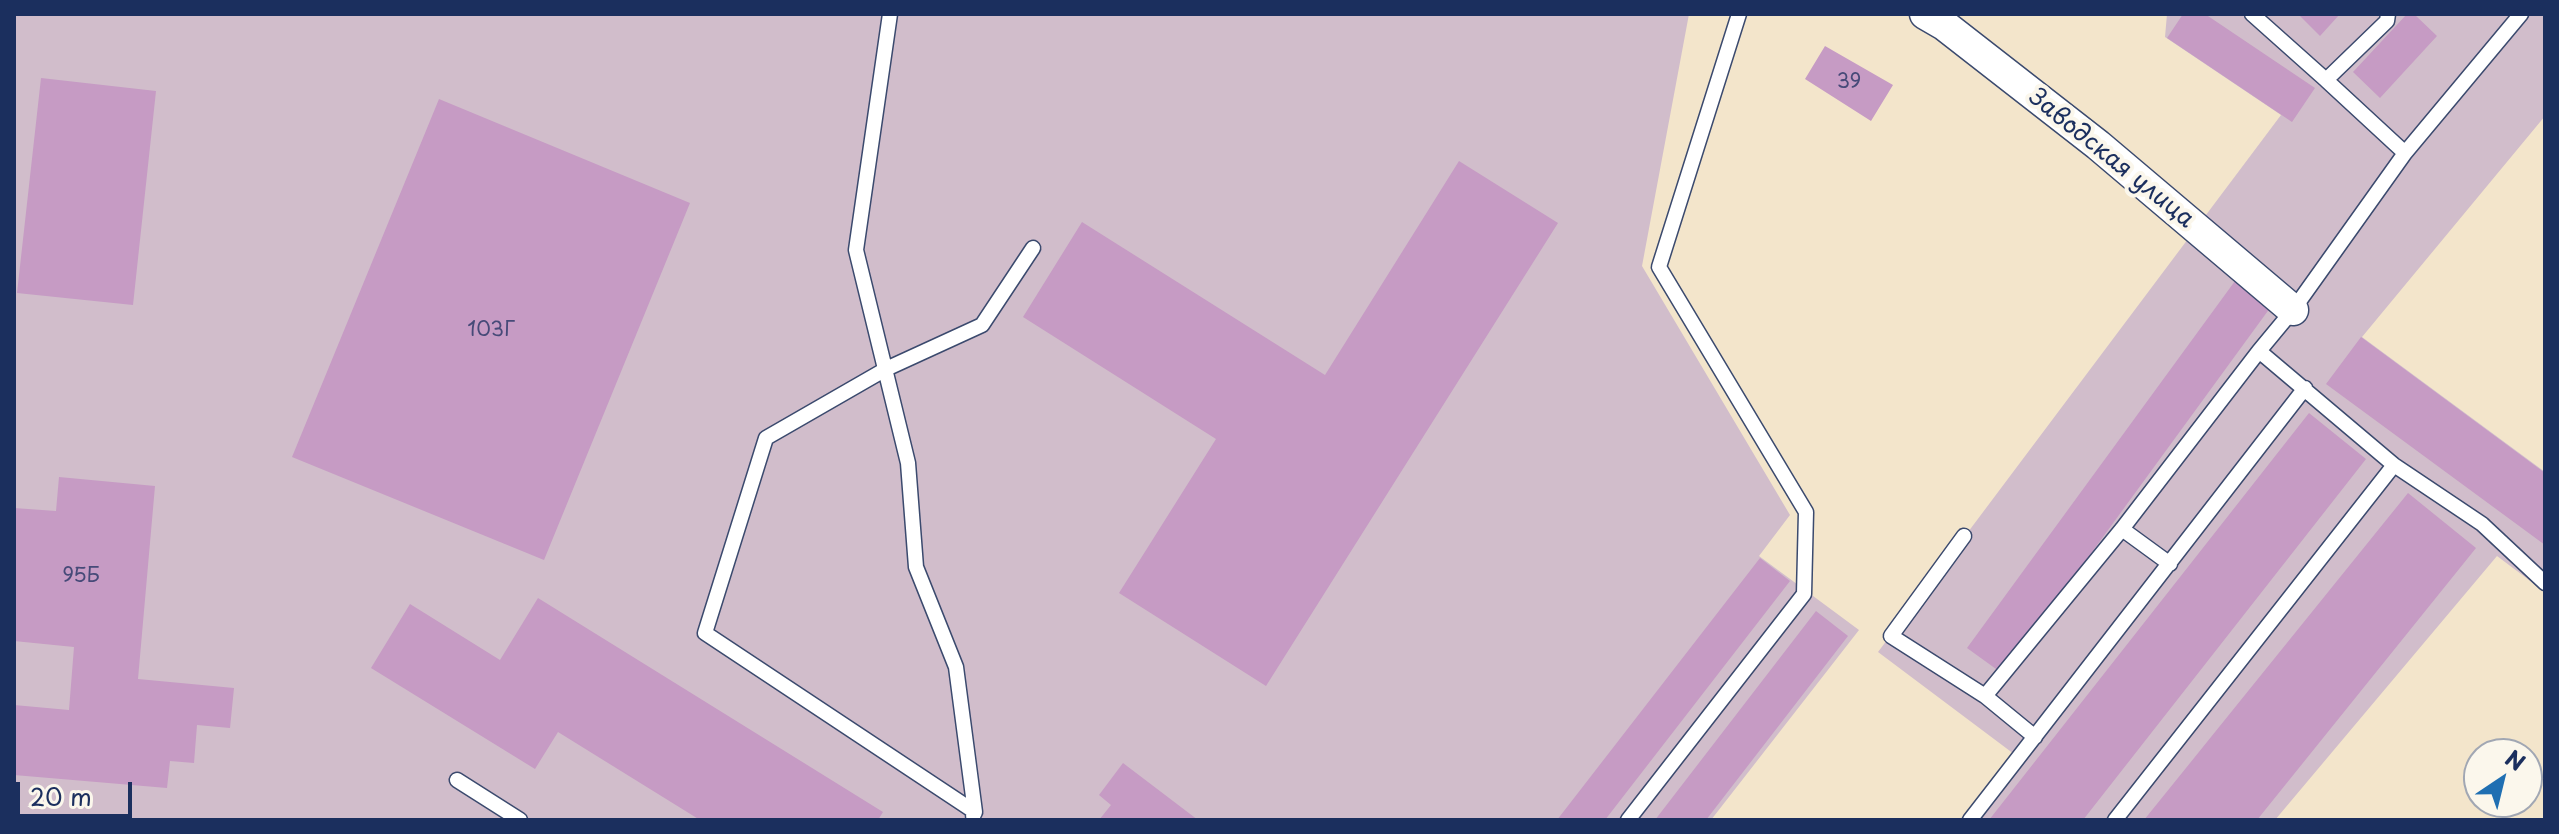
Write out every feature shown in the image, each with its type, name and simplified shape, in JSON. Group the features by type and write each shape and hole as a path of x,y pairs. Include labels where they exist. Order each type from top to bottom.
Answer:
{"street":[{"name":"Заводская улица","path":"1925,14 1944,25 2098,145 2293,310"}],"lane":[{"path":"890,14 856,250 908,463 916,567 956,667 973,816"},
{"path":"1628,820 1804,594 1806,512 1659,267 1739,14"},
{"path":"2252,14 2405,153"},
{"path":"2326,80 2387,21 2388,14"},
{"path":"1985,696 2122,529 2293,310 2405,153 2521,14"},
{"path":"973,816 705,633 766,438 886,369 982,325 1033,248"},
{"path":"2259,351 2394,465 2482,524 2545,583"},
{"path":"1970,820 2305,388"},
{"path":"2115,820 2394,465"},
{"path":"2122,529 2170,564"},
{"path":"1964,536 1891,636 1985,696 2035,737"},
{"path":"457,780 520,820"}],"shaded area":[{"path":"14,14 1689,14 1642,266 1790,515 1759,556 1859,630 1711,820 14,820"},
{"path":"2167,14 2545,14 2545,116 2362,337 2545,472 2545,592 2497,556 2275,820 1968,820 2018,757 1878,652 2281,115 2165,37"}],"building":[{"path":"2183,14 2205,14 2315,88 2292,122 2167,38"},
{"path":"2298,14 2340,14 2320,36"},
{"path":"2407,14 2414,14 2437,36 2380,98 2353,72"},
{"path":"1825,46 1893,85 1871,121 1805,79"},
{"path":"41,78 156,91 133,305 17,293"},
{"path":"439,99 690,203 544,560 292,457"},
{"path":"1459,161 1558,223 1266,686 1119,593 1216,439 1023,317 1082,222 1325,375"},
{"path":"2235,281 2270,308 2003,674 1967,648"},
{"path":"2361,337 2545,473 2545,545 2326,384"},
{"path":"2309,413 2366,459 2083,820 1989,820"},
{"path":"59,477 155,486 138,679 234,688 230,728 197,725 194,763 170,761 167,788 14,775 14,705 69,710 74,647 14,641 14,508 56,511"},
{"path":"2408,493 2476,548 2257,820 2144,820"},
{"path":"1760,558 1790,581 1605,820 1557,820"},
{"path":"538,598 883,812 878,820 700,820 558,732 535,769 371,668 410,604 500,660"},
{"path":"1816,611 1848,636 1706,820 1655,820"},
{"path":"1123,763 1198,820 1099,820 1111,805 1099,795"}]}
